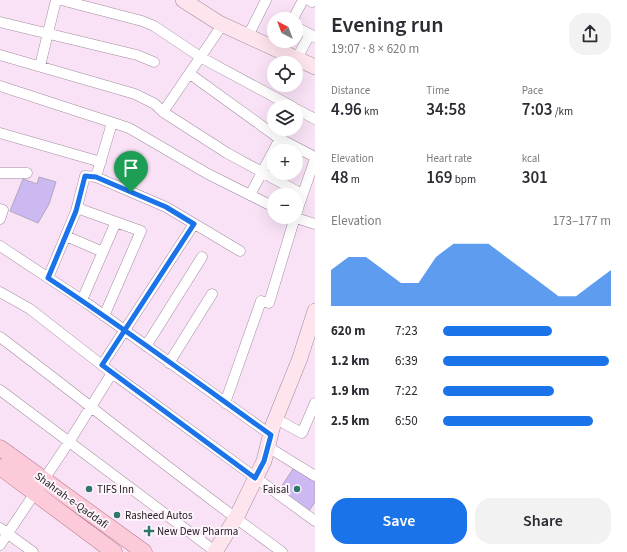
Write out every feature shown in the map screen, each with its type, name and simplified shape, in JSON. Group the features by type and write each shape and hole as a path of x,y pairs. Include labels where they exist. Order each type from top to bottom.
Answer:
{"main road":[{"name":"Shahrah-e-Qaddafi","path":"0,448 144,552"},
{"name":"Shahrah-e-Qaddafi","path":"0,467 114,552"}],"street":[{"path":"40,66 56,0"},
{"path":"61,0 142,21 166,34 202,58 280,100"},
{"path":"184,0 223,24 248,36 267,42"},
{"path":"248,36 265,3 254,0"},
{"path":"297,12 303,0"},
{"path":"309,0 312,2 313,0"},
{"path":"0,22 136,55 154,62"},
{"path":"163,112 202,58 223,24"},
{"path":"298,56 312,35 303,30"},
{"path":"283,48 294,56"},
{"path":"0,55 135,94 155,104 163,112 227,153 291,188"},
{"path":"303,61 315,67"},
{"path":"190,74 280,139 315,158 303,191"},
{"path":"0,86 129,128 208,174 267,204"},
{"path":"303,113 315,119"},
{"path":"96,177 112,122"},
{"path":"0,133 101,162"},
{"path":"250,195 282,136"},
{"path":"0,173 27,173"},
{"path":"48,278 77,208 85,176 96,177 166,207 240,251"},
{"path":"77,208 141,231 104,316"},
{"path":"0,209 3,210 0,219"},
{"path":"303,219 315,224"},
{"path":"82,300 116,222"},
{"path":"102,365 194,224"},
{"path":"226,403 261,301 268,303 293,224"},
{"path":"66,236 103,252"},
{"path":"0,246 82,300 226,403 269,441 315,476"},
{"path":"146,346 202,257"},
{"path":"0,292 30,309 112,373 315,521"},
{"path":"169,362 212,294"},
{"path":"0,390 215,552 235,518 264,461 276,419 300,358 315,311"},
{"path":"0,337 92,406 235,518 282,552"},
{"path":"0,545 4,531 34,492 69,442 112,373"},
{"path":"276,419 302,432 315,403"},
{"path":"4,531 33,552"}],"building":[{"path":"39,177 56,182 49,204 38,223 10,211 23,179 37,184"},
{"name":"Faisal","path":"295,466 315,480 315,502 309,511 279,490"}],"place":[{"name":"TIFS Inn","path":"89,489"},
{"name":"Faisal","path":"297,489"},
{"name":"Rasheed Autos","path":"117,515"},
{"name":"New Dew Pharma","path":"149,531"}],"route":[{"path":"131,192 96,177 85,176 76,211 48,278 88,304 125,331 271,435 264,461 255,478 102,365 125,331 194,224 166,207 131,192"}]}
